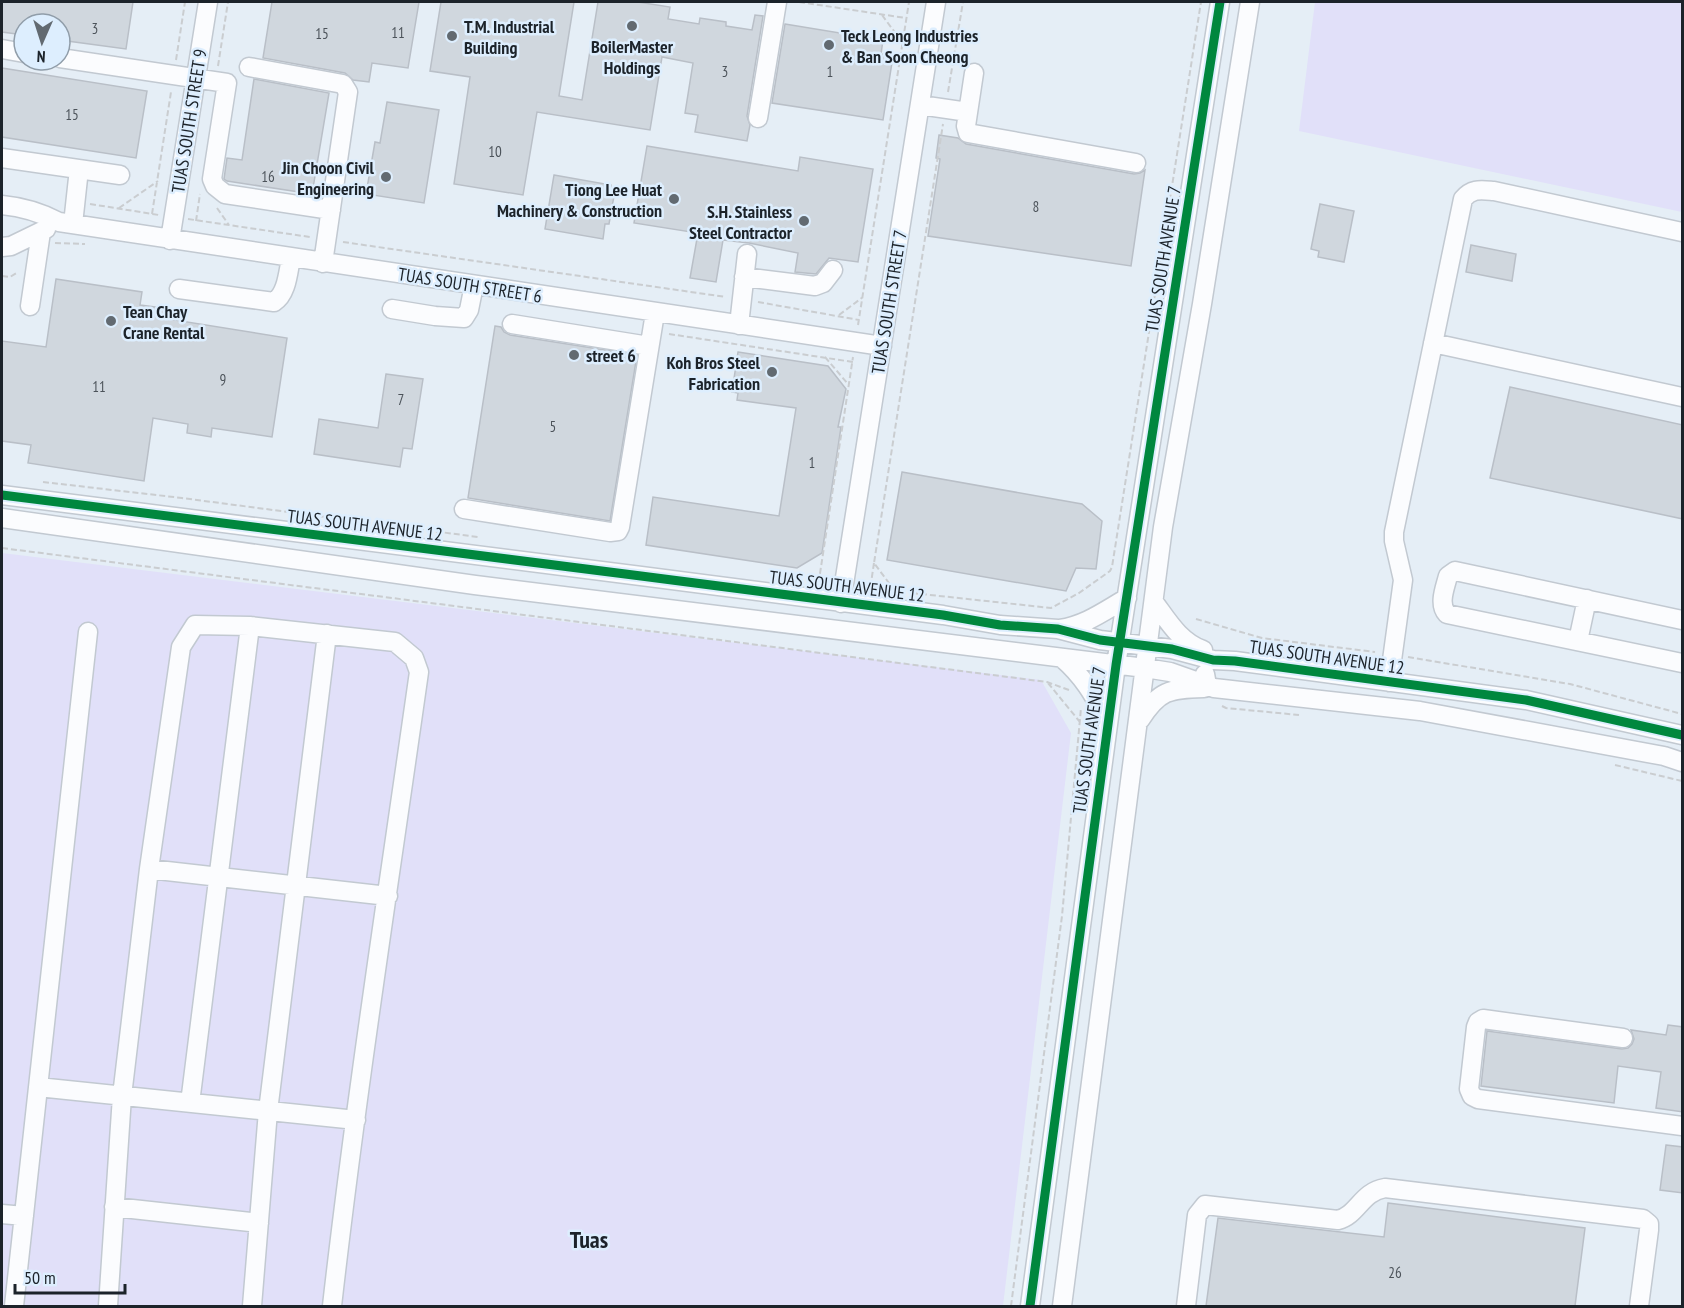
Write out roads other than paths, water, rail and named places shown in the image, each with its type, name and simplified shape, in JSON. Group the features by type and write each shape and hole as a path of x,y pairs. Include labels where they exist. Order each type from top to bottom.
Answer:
{"street":[{"name":"TUAS SOUTH STREET 9","path":"170,240 208,2"},
{"path":"758,118 777,2"},
{"name":"TUAS SOUTH STREET 7","path":"841,603 920,105 930,2"},
{"name":"TUAS SOUTH AVENUE 7","path":"1030,1306 1119,643 1221,2"},
{"path":"1062,1306 1163,527 1202,304 1250,2"},
{"path":"72,60 227,83 212,179 219,191 225,194 331,210"},
{"path":"249,67 343,84 347,88 323,263"},
{"path":"974,73 966,129 968,133 1136,163"},
{"path":"920,105 968,112"},
{"path":"2,158 120,175"},
{"path":"2,253 11,246 66,223 75,202 79,169"},
{"path":"1389,682 1403,580 1394,541 1395,532 1461,206 1468,193 1476,189 1494,191 1683,232"},
{"name":"TUAS SOUTH STREET 6","path":"2,205 30,209 66,223 170,240 882,346"},
{"path":"30,306 41,232"},
{"path":"738,325 747,254"},
{"path":"179,289 274,302 283,293 291,258"},
{"path":"744,277 815,286 823,283 833,270"},
{"path":"392,309 464,318 467,315 474,285"},
{"path":"464,508 610,532 618,531 655,313"},
{"path":"512,324 649,346"},
{"path":"1433,343 1683,397"},
{"name":"TUAS SOUTH AVENUE 12","path":"2,495 944,615 1000,625 1058,629 1119,643 1172,649 1213,660 1526,700 1683,735"},
{"path":"2,518 475,585 1145,668 1170,672 1211,686"},
{"path":"1683,620 1455,571 1450,572 1448,576 1442,604 1447,614 1683,663"},
{"path":"1058,629 1077,626 1090,620 1127,597"},
{"path":"1578,641 1587,599"},
{"path":"1154,602 1177,632 1191,645 1235,661"},
{"path":"108,1306 122,1096 149,869 181,647 195,625 250,627 395,642 414,658 419,672 348,1164 332,1306"},
{"path":"190,1103 250,627"},
{"path":"14,1306 88,632"},
{"path":"252,1306 268,1111 327,634"},
{"path":"1062,658 1086,683 1108,721"},
{"path":"1211,686 1206,668 1208,662 1213,660"},
{"path":"1138,722 1150,704 1163,693 1180,688 1211,686 1420,711 1683,762"},
{"path":"149,869 388,896"},
{"path":"1623,1038 1483,1019 1476,1027 1469,1089 1472,1096 1479,1100 1683,1126"},
{"path":"38,1087 356,1120"},
{"path":"1186,1306 1197,1215 1205,1205 1338,1220 1348,1215 1370,1192 1385,1188 1643,1219 1649,1224 1649,1230 1639,1306"},
{"path":"114,1207 259,1223"},
{"path":"2,1214 24,1216"}],"place":[{"name":"BoilerMaster Holdings","path":"632,26"},
{"name":"T.M. Industrial Building","path":"452,36"},
{"name":"Teck Leong Industries & Ban Soon Cheong","path":"829,45"},
{"name":"Jin Choon Civil Engineering","path":"386,177"},
{"name":"Tiong Lee Huat Machinery & Construction","path":"674,199"},
{"name":"S.H. Stainless Steel Contractor","path":"804,221"},
{"name":"Tean Chay Crane Rental","path":"111,321"},
{"name":"street 6","path":"574,355"},
{"name":"Koh Bros Steel Fabrication","path":"772,372"}],"district":[{"name":"Tuas","path":"589,1239"}]}
